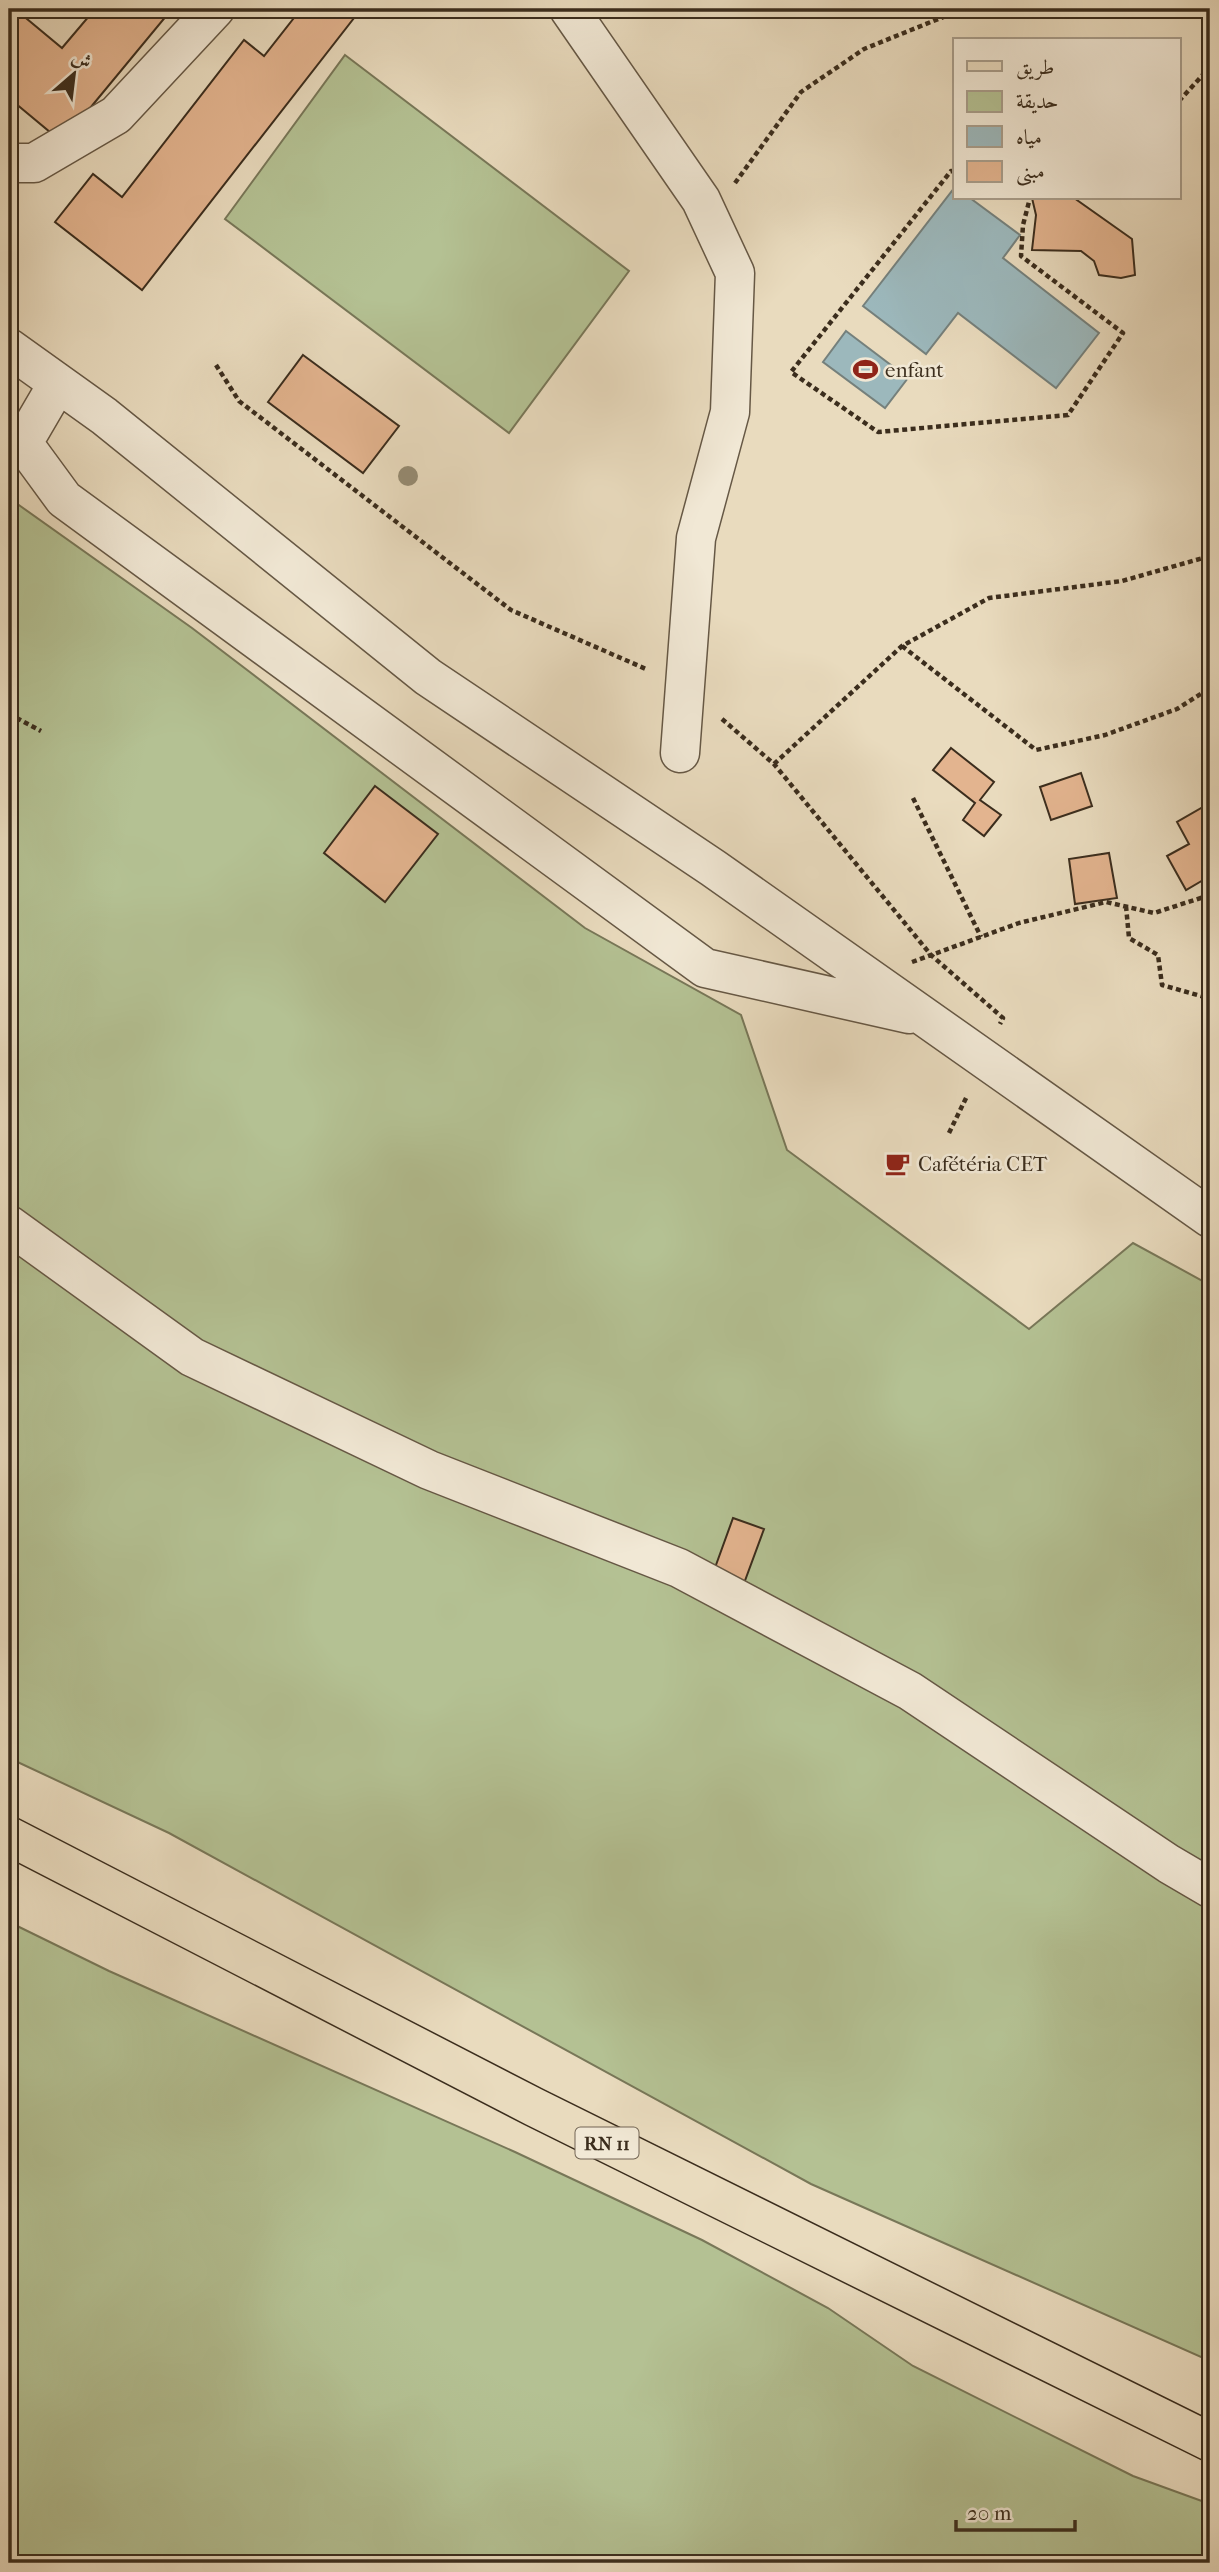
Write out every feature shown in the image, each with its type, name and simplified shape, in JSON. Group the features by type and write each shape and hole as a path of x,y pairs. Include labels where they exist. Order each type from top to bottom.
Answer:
{"main road":[{"name":"RN 11","path":"9,1836 547,2113 1210,2441"}],"street":[{"path":"9,163 34,163 116,115 215,9"},
{"path":"569,9 702,200 735,273 730,412 696,538 680,753"},
{"path":"9,348 104,416 428,677 713,868 1210,1218"},
{"path":"58,383 23,443 64,499 671,944 705,968 926,1018"},
{"path":"9,1225 192,1357 429,1470 679,1568 910,1691 1169,1864 1210,1888"}],"path":[{"path":"709,218 801,92 864,49 963,9"},
{"path":"1180,100 1210,67"},
{"path":"953,172 791,372 878,432 1068,415 1123,333 1021,256 1023,225 1029,200"},
{"path":"216,365 239,401 510,610 685,686 774,764 931,955"},
{"path":"774,764 902,646 989,597 1122,581 1210,556"},
{"path":"902,646 1036,750 1105,735 1177,709 1210,688"},
{"path":"9,714 41,730"},
{"path":"913,798 981,937"},
{"path":"869,978 1019,923 1106,902 1154,913 1210,895"},
{"path":"1126,906 1129,938 1158,955 1162,985 1208,998 1210,992"}],"green space":[{"path":"345,55 629,271 509,433 225,219"},
{"path":"9,498 192,628 585,928 741,1015 787,1150 1029,1329 1133,1243 1210,1285 1210,2361 811,2184 169,1833 9,1758"},
{"path":"9,1922 109,1971 515,2152 702,2240 828,2308 913,2366 1133,2476 1210,2504 1210,2563 9,2563"}],"water":[{"path":"953,190 953,200 973,200 1020,235 1003,258 1099,333 1056,388 958,313 926,354 863,306"},
{"name":"enfant","path":"846,331 908,378 885,408 823,362"}],"building":[{"path":"9,9 15,9 62,48 95,9 172,9 62,142 9,98"},
{"path":"301,9 361,9 142,290 55,222 93,174 122,197 244,40 264,56"},
{"path":"1032,200 1077,200 1132,239 1135,275 1121,278 1099,275 1094,261 1081,251 1032,250 1036,215"},
{"path":"303,355 399,426 363,473 268,402"},
{"path":"951,748 994,782 980,800 1001,815 984,836 963,820 975,803 933,770"},
{"path":"1081,773 1092,806 1051,820 1040,787"},
{"path":"375,786 438,834 385,902 324,853"},
{"path":"1210,803 1210,876 1186,890 1167,856 1189,844 1177,822"},
{"path":"1109,853 1117,898 1075,904 1069,859"},
{"path":"733,1518 764,1529 743,1586 712,1576"}],"place":[{"name":"enfant","path":"865,370"},
{"name":"Cafétéria CET","path":"898,1164"}]}
